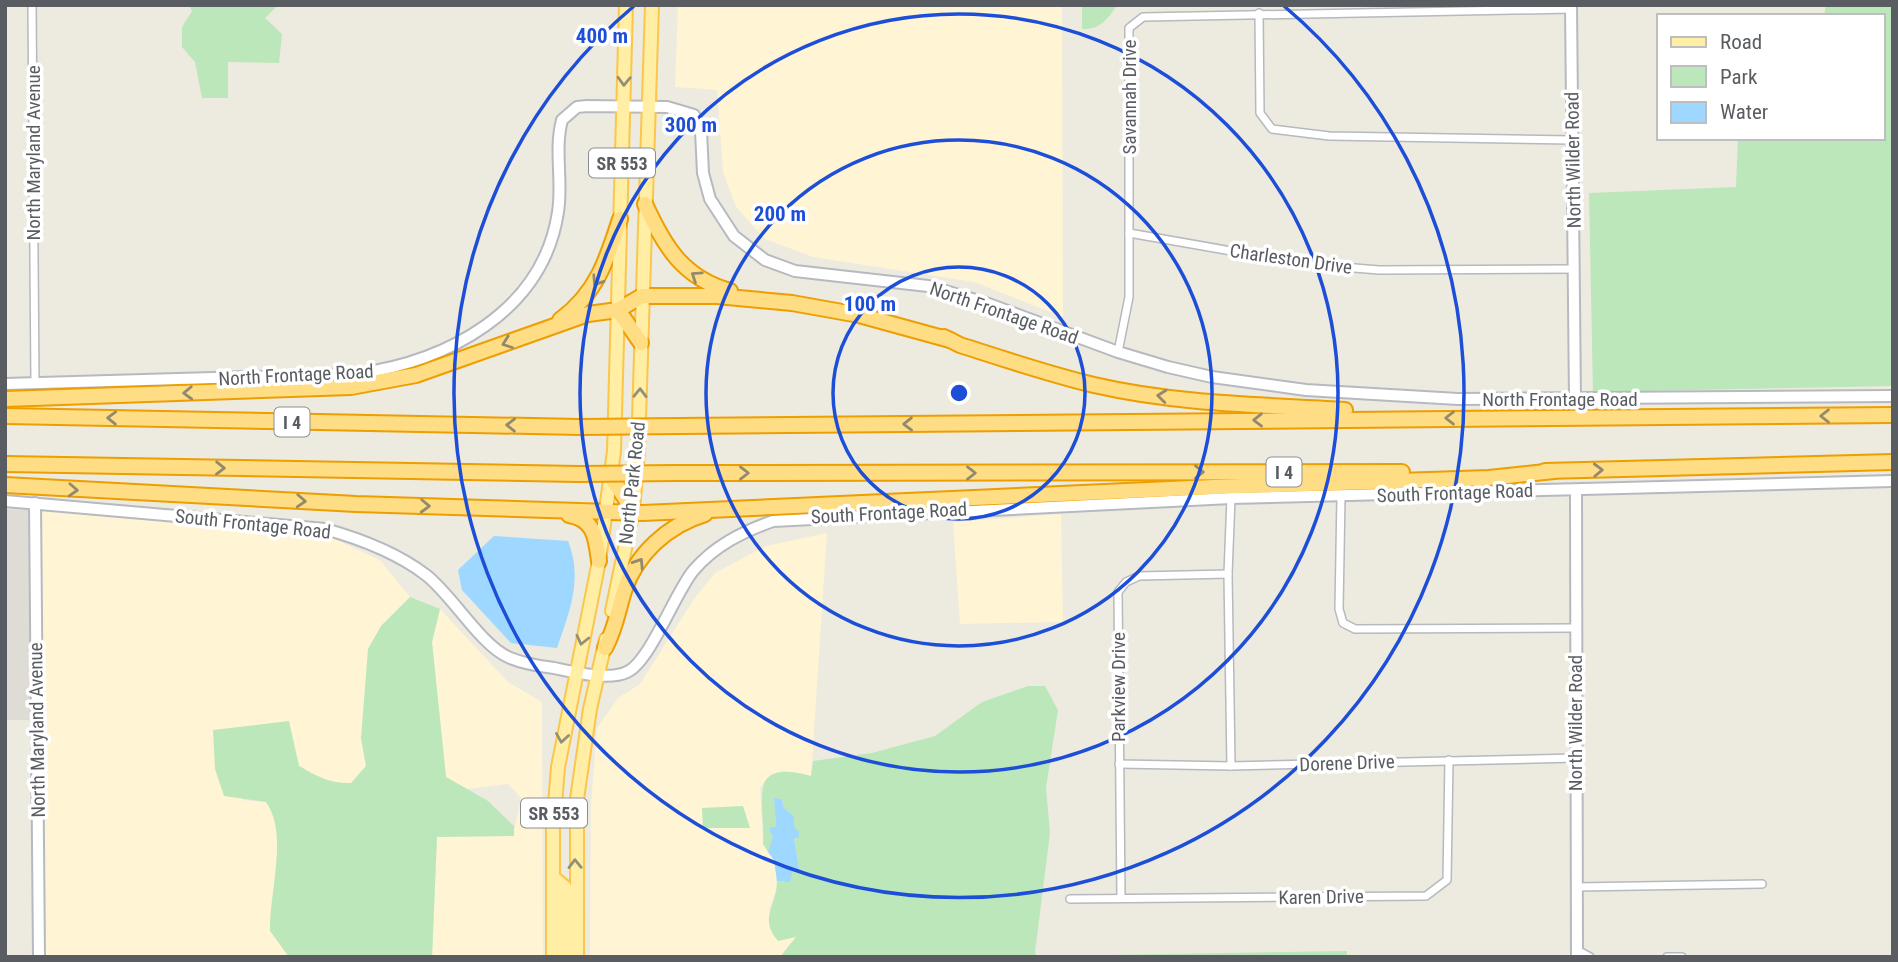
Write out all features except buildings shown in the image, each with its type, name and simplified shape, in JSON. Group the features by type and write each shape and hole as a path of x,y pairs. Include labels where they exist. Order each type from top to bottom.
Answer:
{"highway":[{"path":"645,204 665,246 693,276 708,284 729,291 859,310 927,329 950,340"},
{"path":"549,327 569,313 594,287 603,272 620,219"},
{"path":"5,399 382,384 416,375 588,314 618,310 642,296 717,296 792,303 859,315 1096,385 1152,395 1246,405 1346,410 1376,419"},
{"path":"618,310 641,343"},
{"name":"I 4","path":"5,416 580,427 1893,415"},
{"name":"I 4","path":"5,464 579,474 1554,471 1893,462"},
{"path":"5,485 547,511 720,510 1214,487 1489,478 1554,471"},
{"path":"611,477 633,510"},
{"path":"605,648 613,634 625,589 647,551 680,524 720,510"},
{"path":"547,511 581,517 587,522 594,533 599,561"}],"main road":[{"name":"North Park Road","path":"553,957 553,877 558,767 599,561 611,477 626,5"},
{"name":"North Park Road","path":"577,957 577,810 584,738 633,510 652,5"},
{"path":"553,877 565,887 565,957"}],"street":[{"name":"North Maryland Avenue","path":"32,5 35,384"},
{"name":"Savannah Drive","path":"1129,233 1129,28 1143,17 1571,7"},
{"name":"North Wilder Road","path":"1571,7 1575,400"},
{"path":"1259,13 1260,113 1272,129 1329,136 1572,140"},
{"name":"North Frontage Road","path":"5,384 355,374 412,363 444,351 478,332 503,313 518,298 540,266 558,213 562,120 577,107 648,107 680,108 694,115 701,131 701,161 710,199 734,236 765,260 795,271 928,286 986,303 1118,352 1212,377 1306,390 1458,399 1893,396"},
{"path":"1118,352 1129,298 1129,233"},
{"name":"Charleston Drive","path":"1129,233 1305,264 1379,270 1574,269"},
{"name":"South Frontage Road","path":"5,501 317,528 358,538 397,556 426,575 452,599 493,648 508,657 575,671 616,675 633,669 693,571 724,542 772,521 1231,498 1893,481"},
{"name":"North Wilder Road","path":"1576,489 1574,628 1577,953"},
{"path":"1341,496 1339,609 1343,623 1355,629 1574,628"},
{"path":"1231,498 1228,574 1231,766"},
{"name":"North Maryland Avenue","path":"35,503 39,957"},
{"name":"Parkview Drive","path":"1121,898 1118,592 1126,582 1139,576 1228,574"},
{"name":"Dorene Drive","path":"1119,764 1231,766 1575,758"},
{"name":"Karen Drive","path":"1070,899 1426,896 1447,880 1449,760"},
{"path":"1575,887 1762,884"},
{"path":"1577,953 1590,957"},
{"path":"1667,957 1682,957"}],"shaded area":[{"path":"678,5 1062,5 1063,317 974,282 813,257 765,239 736,207 723,172 717,90 675,87"},
{"path":"5,509 30,510 32,720 5,720"},
{"path":"39,510 324,534 380,560 410,597 381,626 361,738 366,766 351,783 338,784 318,777 299,765 288,721 242,800 266,802 276,817 278,842 270,930 289,957 43,957"},
{"path":"1061,514 1063,622 960,624 953,522"},
{"path":"827,533 811,776 767,778 760,788 763,844 774,860 776,873 777,888 769,910 797,936 780,957 590,957 591,805 597,728 618,698 640,684 694,599 715,573 766,546"},
{"path":"440,609 508,682 542,702 543,957 432,957 437,837 513,836 521,798 508,784 467,789 446,777 432,642"}],"green space":[{"path":"189,5 278,5 265,18 282,34 279,63 228,62 228,98 202,98 195,62 182,47 182,27 192,11"},
{"path":"1082,5 1117,5 1103,23 1094,28 1082,29"},
{"path":"1826,5 1893,5 1893,386 1593,392 1589,193 1736,187 1738,140 1884,140 1884,14 1824,14"},
{"path":"410,597 440,609 432,642 446,777 488,801 514,826 514,836 437,837 432,957 289,957 270,931 277,847 273,815 266,802 224,796 215,769 213,730 289,721 299,766 324,779 351,783 366,766 361,738 368,649 381,626"},
{"path":"1028,686 1045,686 1058,710 1046,788 1050,833 1036,957 780,957 796,937 778,941 769,925 770,912 777,881 784,882 793,870 799,869 794,816 784,808 782,799 774,798 776,827 768,852 763,844 762,799 767,779 776,773 790,772 811,776 813,761 872,753 935,736 982,702"},
{"path":"743,806 750,828 703,828 702,808"},
{"path":"1347,951 1347,957 1107,957 1107,955"}],"water":[{"path":"494,536 568,541 575,582 557,648 511,643 462,590 458,570"},
{"path":"774,798 782,799 784,808 794,816 794,827 799,832 799,838 794,838 799,869 793,870 790,882 777,881 774,860 768,852 773,836 770,827 776,827"}]}
